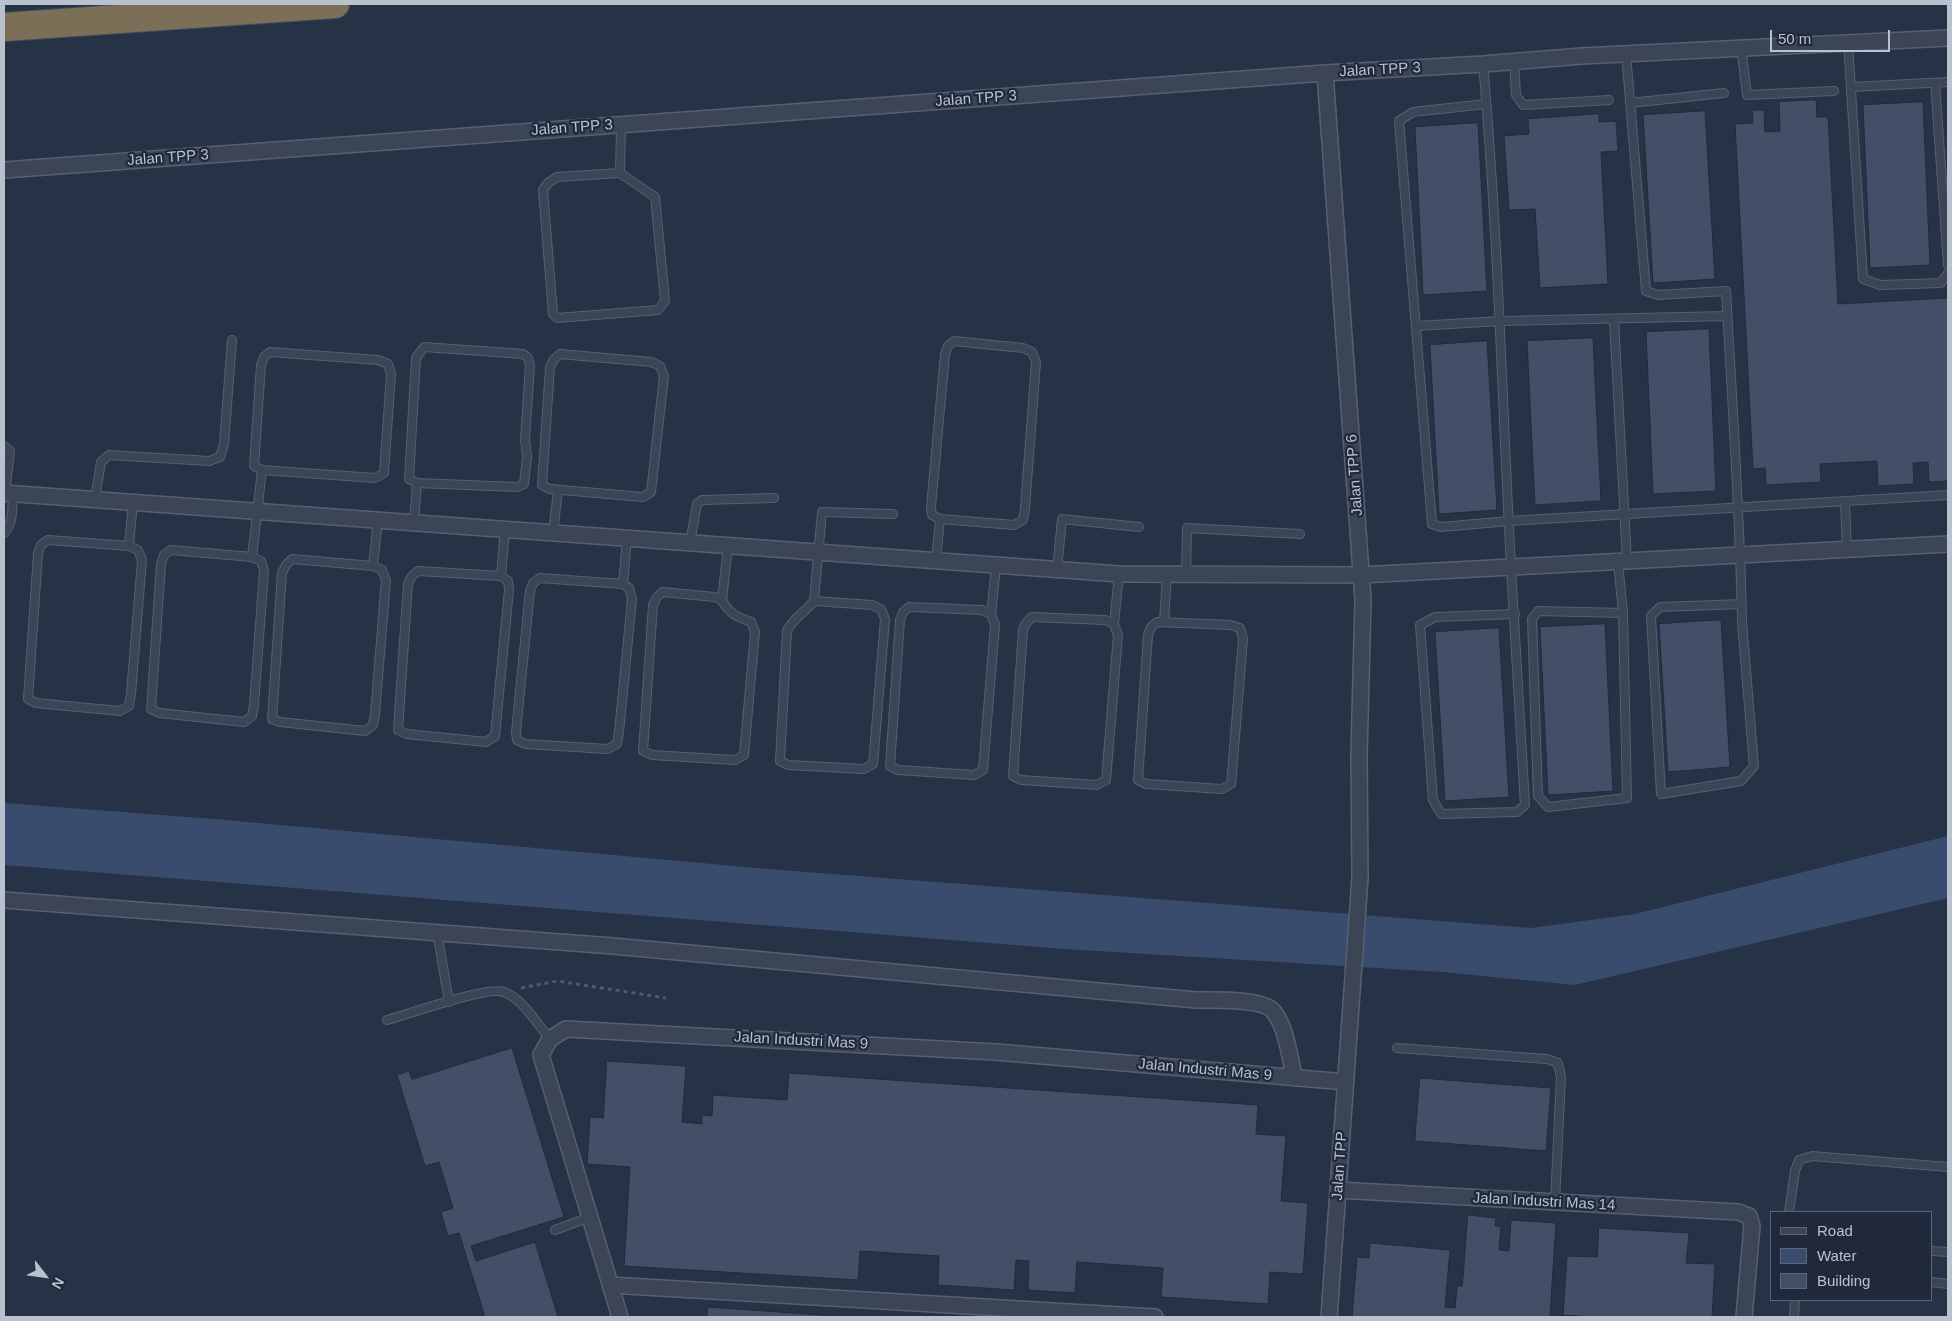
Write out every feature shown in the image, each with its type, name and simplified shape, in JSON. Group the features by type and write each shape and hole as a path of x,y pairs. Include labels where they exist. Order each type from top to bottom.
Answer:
{"highway":[{"path":"4,27 335,4"}],"street":[{"name":"Jalan TPP 3","path":"4,170 1325,73 1514,62 1626,53 1948,38"},
{"name":"Jalan TPP 6","path":"1325,73 1363,600 1359,755 1360,878 1350,1014"},
{"path":"7,493 1119,574 1361,575 1847,551 1948,544"},
{"path":"4,900 613,946 1196,1000 1260,1003 1273,1010 1280,1023 1295,1078"},
{"name":"Jalan TPP","path":"1329,1317 1350,1014"},
{"name":"Jalan Industri Mas 9","path":"550,1039 566,1029 724,1036 996,1052 1346,1082"},
{"path":"550,1039 541,1055 620,1317"},
{"name":"Jalan Industri Mas 14","path":"1338,1190 1738,1212 1749,1216 1752,1226 1744,1317"},
{"path":"610,1285 1060,1314 1155,1317"}],"lane":[{"path":"1848,42 1863,279 1880,285 1940,283 1948,273"},
{"path":"1741,47 1747,95 1834,91"},
{"path":"1626,53 1646,291 1658,295 1726,291 1742,604 1754,766 1741,781 1661,794 1651,616 1660,607 1742,604"},
{"path":"1514,62 1516,94 1524,104 1609,100"},
{"path":"1483,64 1501,320 1511,567 1515,614 1525,805 1517,812 1442,814 1433,800 1420,625 1435,617 1515,614"},
{"path":"1851,87 1948,82"},
{"path":"1935,83 1948,265"},
{"path":"1630,103 1724,93"},
{"path":"1486,104 1413,112 1399,121 1432,524 1441,527 1509,521 1738,509 1948,495"},
{"path":"620,173 621,125"},
{"path":"620,173 655,197 663,282 663,306 658,310 557,318 552,314 543,190 557,176 620,173"},
{"path":"1416,326 1501,320 1614,320 1727,316"},
{"path":"1614,320 1625,514 1623,613 1627,798 1548,807 1538,796 1532,619 1538,610 1623,613"},
{"path":"95,499 101,462 109,455 209,461 220,457 224,444 232,340"},
{"path":"954,341 1023,348 1032,352 1036,362 1023,520 1014,525 940,519 932,515 931,507 944,354 948,346 954,341"},
{"path":"424,346 523,354 528,358 530,365 525,439 527,457 524,484 517,487 416,483 408,479 408,473 418,352 424,346"},
{"path":"270,352 378,360 388,364 391,374 384,473 375,478 262,470 254,466 253,458 261,365 264,357 270,352"},
{"path":"560,354 651,362 660,366 664,376 652,492 643,497 558,490 542,485 540,477 550,367 554,359 560,354"},
{"path":"4,446 10,450 7,493 11,520 8,529 4,533"},
{"path":"252,557 262,470"},
{"path":"414,523 416,483"},
{"path":"554,533 558,490"},
{"path":"690,543 697,504 702,500 774,498"},
{"path":"129,546 132,502"},
{"path":"1845,502 1847,551"},
{"path":"814,601 872,605 882,608 885,619 873,764 864,769 788,765 780,761 787,631 790,624 804,613 814,601 822,512 893,514"},
{"path":"936,561 940,519"},
{"path":"1056,570 1062,519 1138,527"},
{"path":"373,566 378,520"},
{"path":"1186,575 1187,528 1300,534"},
{"path":"501,576 505,529"},
{"path":"623,584 627,538"},
{"path":"48,540 129,546 138,550 142,560 129,706 120,711 36,703 28,699 38,553 42,545 48,540"},
{"path":"722,600 716,597 670,592 663,592 657,597 653,605 643,751 652,755 735,760 744,755 755,632 752,622 733,615 726,609 722,600 728,546"},
{"path":"171,550 252,557 261,560 264,571 252,716 244,722 159,713 151,709 161,564 164,556 171,550"},
{"path":"292,560 373,566 382,570 386,580 374,725 364,731 280,722 272,719 282,573 286,565 292,560"},
{"path":"991,614 982,610 916,607 909,607 903,612 899,630 889,758 890,766 898,770 974,775 982,770 995,624 991,614 996,566"},
{"path":"418,571 501,576 508,581 509,590 495,736 486,742 406,734 398,730 397,722 408,584 412,576 418,571"},
{"path":"1114,624 1105,620 1032,617 1026,622 1023,630 1013,776 1021,780 1097,785 1106,780 1118,634 1114,624 1119,574"},
{"path":"1164,622 1167,575"},
{"path":"540,578 623,584 628,588 632,598 617,744 608,749 526,744 518,740 516,732 529,601 533,583 540,578"},
{"path":"1158,622 1164,622 1230,625 1240,628 1243,639 1231,784 1222,789 1146,784 1138,780 1148,635 1151,627 1158,622"},
{"path":"436,932 449,1002"},
{"path":"387,1020 486,992 503,992 519,1002 550,1039"},
{"path":"1397,1048 1547,1059 1558,1063 1561,1077 1555,1202"},
{"path":"1789,1211 1795,1172 1799,1160 1812,1156 1948,1168"},
{"path":"555,1230 590,1217"},
{"path":"1932,1251 1948,1252"},
{"path":"1932,1282 1948,1284"},
{"path":"1794,1317 1795,1301"}],"path":[{"path":"503,992 557,981 666,998"}],"water":[{"path":"4,803 214,819 768,869 1531,928 1635,914 1948,836 1948,898 1575,985 1442,972 1065,949 4,865"}],"building":[{"path":"1816,100 1817,117 1828,117 1838,304 1948,298 1948,481 1929,482 1928,462 1913,463 1914,484 1878,486 1877,461 1820,464 1821,482 1766,485 1765,468 1753,469 1735,124 1753,123 1752,110 1764,110 1765,132 1780,131 1779,102"},
{"path":"1923,102 1930,265 1870,268 1863,105"},
{"path":"1705,111 1715,279 1653,283 1643,115"},
{"path":"1599,114 1599,122 1616,121 1618,151 1601,152 1608,284 1540,288 1535,209 1509,210 1504,136 1529,134 1528,119"},
{"path":"1478,123 1487,291 1423,295 1415,127"},
{"path":"1709,329 1716,491 1653,494 1646,332"},
{"path":"1593,338 1601,501 1535,505 1527,341"},
{"path":"1487,341 1497,510 1439,514 1430,345"},
{"path":"1721,620 1730,767 1668,772 1659,624"},
{"path":"1605,624 1613,791 1548,795 1540,627"},
{"path":"1499,628 1509,797 1445,801 1435,632"},
{"path":"512,1048 564,1217 471,1246 476,1261 535,1242 558,1317 485,1317 459,1233 448,1236 441,1212 453,1208 439,1162 425,1166 397,1075 409,1071 412,1079"},
{"path":"607,1061 686,1066 682,1122 702,1124 702,1115 712,1116 713,1095 787,1100 789,1073 1258,1105 1256,1134 1286,1136 1281,1201 1308,1203 1303,1274 1270,1272 1268,1304 1161,1297 1163,1268 1077,1262 1075,1293 1028,1290 1029,1261 1016,1260 1014,1290 938,1285 939,1256 860,1251 858,1280 624,1266 630,1167 587,1164 590,1117 603,1118"},
{"path":"1420,1078 1551,1088 1546,1151 1415,1141"},
{"path":"1468,1215 1496,1218 1495,1226 1501,1226 1499,1250 1509,1251 1511,1220 1556,1223 1550,1317 1352,1317 1357,1257 1369,1258 1370,1243 1450,1250 1445,1307 1455,1308 1457,1286 1462,1286"},
{"path":"1599,1228 1689,1233 1686,1263 1715,1264 1712,1317 1592,1317 1563,1315 1567,1256 1597,1257"},
{"path":"708,1307 848,1317 707,1317"}]}
